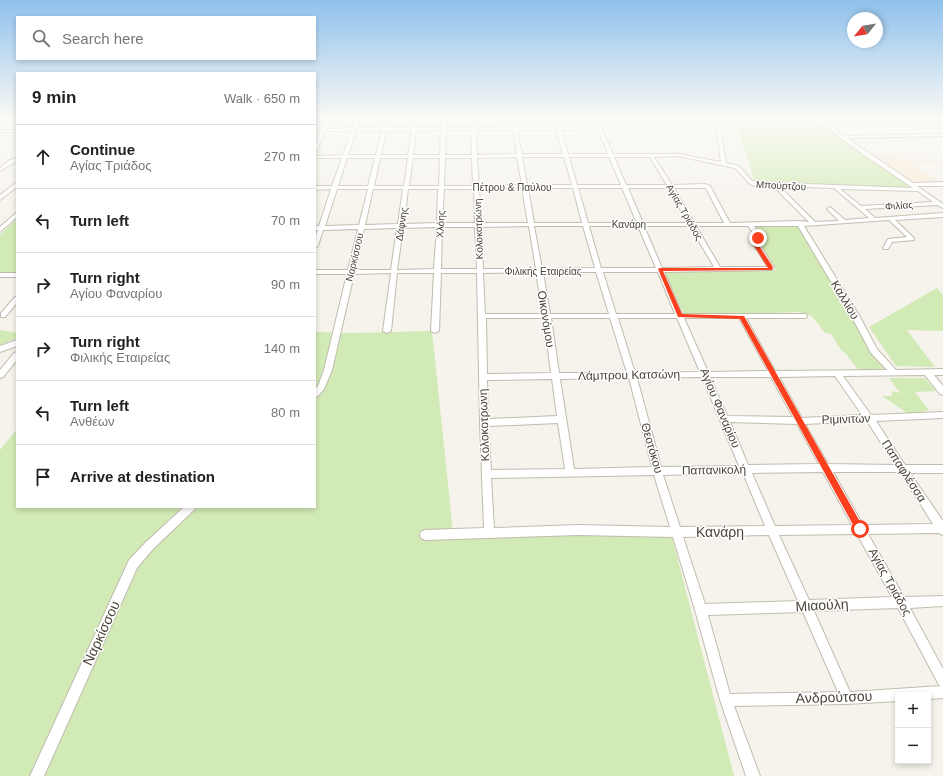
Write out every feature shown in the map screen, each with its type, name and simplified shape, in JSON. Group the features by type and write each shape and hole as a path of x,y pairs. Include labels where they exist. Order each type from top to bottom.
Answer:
{"street":[{"path":"723,154 724,164"},
{"path":"866,154 940,202"},
{"name":"Θεοτόκου","path":"567,155 599,271 632,375 658,472 678,532 726,700 753,776"},
{"name":"Αγίου Φαναρίου","path":"611,155 772,531 847,698"},
{"name":"Αγίας Τριάδος","path":"650,155 671,187 718,269"},
{"name":"Μπούρτζου","path":"316,157 678,155 741,169 750,183 755,184 921,190"},
{"path":"316,240 318,228 345,156"},
{"name":"Ναρκίσσου","path":"316,393 321,387 327,374 377,156"},
{"name":"Δάφνης","path":"387,330 409,156"},
{"name":"Κολοκοτρώνη","path":"475,156 482,316"},
{"name":"Οικονόμου","path":"519,156 547,317 570,472"},
{"name":"Χλόης","path":"435,331 443,157"},
{"path":"0,170 16,159"},
{"path":"913,185 943,184"},
{"path":"0,198 16,185"},
{"path":"775,185 814,224"},
{"name":"Πέτρου & Παύλου","path":"316,188 705,186 708,188 728,224"},
{"path":"835,187 874,220"},
{"path":"0,191 9,191"},
{"name":"Φιλίας","path":"860,208 940,202"},
{"path":"830,209 843,221"},
{"path":"0,230 16,215"},
{"name":"Κανάρη","path":"318,228 440,225 814,224 943,215"},
{"path":"886,248 890,240 912,239 890,218"},
{"name":"Καλλίου","path":"799,223 856,317 874,351 895,373"},
{"name":"Φιλικής Εταιρείας","path":"316,272 771,269 754,241 759,237 750,225"},
{"path":"0,275 16,275"},
{"path":"3,315 16,300"},
{"path":"482,316 804,316"},
{"name":"Κολοκοτρωνη","path":"482,316 484,423 489,533"},
{"name":"Αγίας Τριάδος","path":"742,317 825,468 901,601 943,681"},
{"path":"0,349 16,343"},
{"path":"0,375 16,356"},
{"name":"Λάμπρου Κατσώνη","path":"483,377 943,372"},
{"path":"928,373 943,392"},
{"name":"Παπαφλέσσα","path":"837,374 904,469 942,529"},
{"name":"Ριμινιτών","path":"725,419 800,421 943,415"},
{"path":"484,423 563,419"},
{"name":"Παπανικολή","path":"486,474 825,468 943,470"},
{"name":"Ναρκίσσου","path":"37,776 133,564 149,546 190,508"},
{"name":"Κανάρη","path":"425,535 578,530 678,532 942,529"},
{"name":"Μιαούλη","path":"701,610 901,601 943,601"},
{"name":"Ανδρούτσου","path":"726,700 847,698 943,692"}],"shaded area":[{"path":"890,154 899,159 941,160 943,162 908,163 938,180 914,184 867,155"}],"green space":[{"path":"746,154 865,154 912,188 755,182"},
{"path":"16,220 16,273 0,272 0,235"},
{"path":"798,224 890,371 859,371 841,350 831,334 825,333 812,316 798,312 684,314 662,270 776,270 756,240 762,239 752,225"},
{"path":"937,288 943,295 943,331 907,330 935,367 896,366 869,327"},
{"path":"0,330 16,333 16,338 0,345"},
{"path":"432,331 453,532 672,537 734,776 0,776 0,450 16,430 16,508 316,508 316,332 350,333"},
{"path":"889,378 925,378 936,391 915,392 929,410 910,415 882,396 893,396 891,391 900,393"}],"route":[{"path":"758,238 754,241 771,269 660,269 680,316 742,317 860,529"}]}
